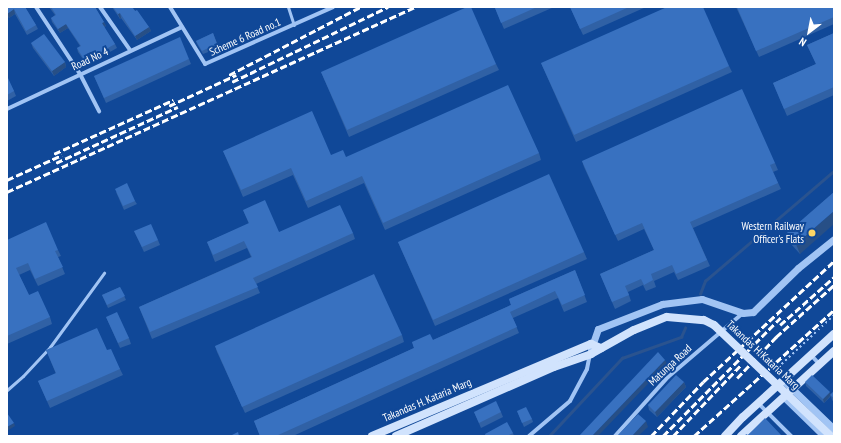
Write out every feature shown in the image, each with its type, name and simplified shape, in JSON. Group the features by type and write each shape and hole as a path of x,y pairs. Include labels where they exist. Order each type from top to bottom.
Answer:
{"main road":[{"name":"Takandas H. Kataria Marg","path":"372,436 458,399 553,363 590,354 634,330 667,317 704,320 714,325 831,436"},
{"path":"725,436 758,403 834,334"},
{"path":"591,344 601,348"},
{"name":"Takandas H. Kataria Marg","path":"396,436 462,407 591,344"},
{"path":"741,436 834,351"},
{"path":"458,399 462,407"}],"street":[{"path":"36,7 80,74 99,111"},
{"path":"100,7 130,50"},
{"name":"Scheme 6 Road no.1","path":"170,7 205,64 332,7"},
{"name":"Road No 4","path":"7,109 130,50 182,27"},
{"path":"529,436 570,401 587,369 591,344 598,329 662,304 702,299 743,313 754,312 798,268 834,239"},
{"name":"Matunga Road","path":"615,436 668,377 743,313"},
{"path":"811,355 819,364"},
{"path":"783,380 834,429"},
{"path":"784,396 824,436"},
{"path":"758,403 791,436"}],"lane":[{"path":"288,7 294,25"},
{"path":"7,390 23,376 50,347 104,273"}],"path":[{"path":"772,373 834,315"}],"building":[{"path":"7,7 25,7 36,25 26,31 14,9 7,14"},
{"path":"51,7 95,7 104,22 102,23 115,44 85,61 77,48 81,46 66,24 58,29 51,18 56,15"},
{"path":"113,7 132,7 135,11 137,10 149,27 135,36 120,13 118,14"},
{"path":"467,7 471,7 496,64 347,130 321,72"},
{"path":"537,7 501,23 495,8"},
{"path":"570,7 629,7 580,29"},
{"path":"667,7 703,7 729,66 574,135 541,63"},
{"path":"737,7 834,7 834,17 756,51"},
{"path":"213,33 217,44 202,51 196,41"},
{"path":"834,33 834,87 784,109 773,83 816,64 807,45"},
{"path":"44,34 65,62 52,71 31,43"},
{"path":"180,37 189,59 104,98 94,76"},
{"path":"7,78 14,91 7,95"},
{"path":"508,85 539,153 383,223 362,176 306,201 291,168 241,190 223,151 312,111 331,155 343,150 346,157"},
{"path":"742,89 775,163 770,165 778,183 690,222 707,260 676,274 672,265 651,274 653,280 644,285 641,279 625,286 629,295 612,302 600,274 654,250 642,223 615,235 582,161"},
{"path":"549,174 584,252 433,320 398,242"},
{"path":"127,183 135,201 123,206 115,189"},
{"path":"834,192 834,211 796,244 787,233"},
{"path":"265,200 279,232 340,205 353,233 253,278 258,287 150,332 139,307 252,257 244,241 213,255 207,242 249,223 243,210"},
{"path":"46,222 58,250 55,251 63,267 35,279 28,263 16,268 29,295 38,291 50,317 7,336 7,240"},
{"path":"151,224 158,240 142,247 134,231"},
{"path":"575,270 585,295 562,305 555,291 510,312 517,327 276,436 260,436 254,421 414,348 412,342 430,334 433,340 511,305 509,299"},
{"path":"374,274 402,335 242,407 215,346"},
{"path":"120,287 125,296 107,305 102,295"},
{"path":"117,312 129,338 118,343 106,317"},
{"path":"97,328 107,350 111,349 120,369 47,401 38,381 56,373 46,350"},
{"path":"658,352 665,360 592,436 579,436"},
{"path":"676,375 684,382 655,412 648,405"},
{"path":"812,375 830,392 823,399 805,382"},
{"path":"834,391 834,398 830,395"},
{"path":"496,401 501,412 479,423 474,412"},
{"path":"526,407 532,419 522,423 517,411"},
{"path":"7,413 14,423 7,427"},
{"path":"638,414 646,421 632,436 617,436"},
{"path":"765,418 782,436 745,436 746,434 748,435"},
{"path":"507,422 513,433 507,436 486,436 485,434"},
{"path":"238,432 239,436 230,436"}],"waterway":[{"path":"700,294 705,281 834,171"},
{"path":"549,436 622,358 681,337 685,328"}],"railway":[{"path":"229,75 360,7"},
{"path":"232,82 388,7"},
{"path":"7,192 414,7"},
{"path":"169,106 236,75"},
{"path":"54,154 173,100"},
{"path":"56,163 178,107"},
{"path":"7,180 62,155"},
{"path":"651,436 703,382 834,261"},
{"path":"780,325 834,277"},
{"path":"737,378 776,337 834,285"},
{"path":"694,436 834,310"},
{"path":"663,436 783,315"},
{"path":"673,436 740,366"}],"place":[{"name":"Western Railway Officer's Flats","path":"812,233"}]}
